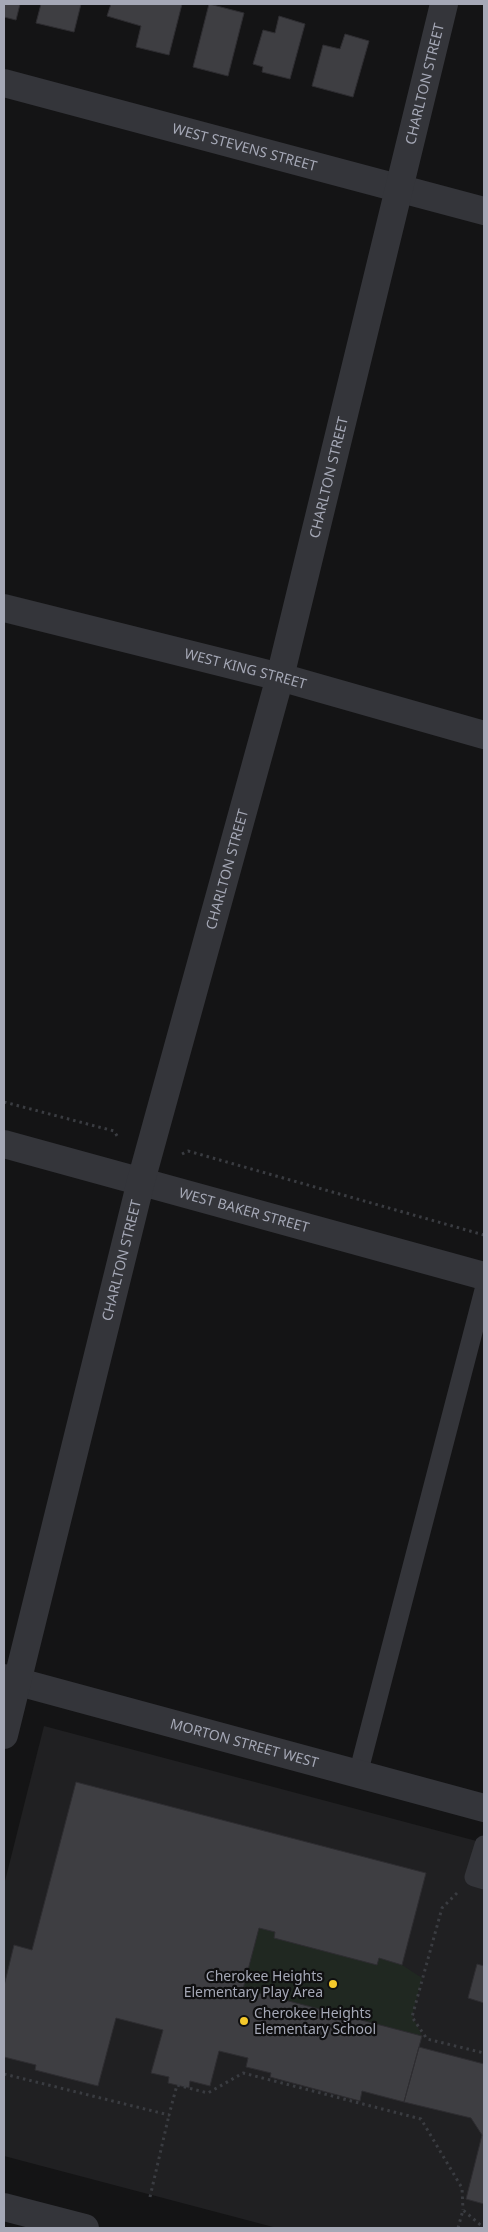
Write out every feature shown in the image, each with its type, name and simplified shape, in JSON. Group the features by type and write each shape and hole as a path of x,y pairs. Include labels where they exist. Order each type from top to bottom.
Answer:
{"street":[{"name":"CHARLTON STREET","path":"4,1735 11,1680 140,1181 280,677 444,4"},
{"name":"WEST STEVENS STREET","path":"4,83 484,211"},
{"name":"WEST KING STREET","path":"4,608 280,677 484,735"},
{"name":"WEST BAKER STREET","path":"4,1144 484,1276"},
{"name":"MORTON STREET WEST","path":"11,1680 484,1808"},
{"path":"4,2206 85,2228"}],"lane":[{"path":"358,1774 484,1290"},
{"path":"484,1845 474,1877 484,1880"}],"path":[{"path":"4,1102 114,1131 119,1139"},
{"path":"182,1154 188,1151 484,1235"},
{"path":"442,1908 412,2016 427,2039 484,2053"},
{"path":"150,2197 177,2086 208,2093 243,2073 422,2119 462,2188 463,2210 458,2228"},
{"path":"4,2074 169,2115"},
{"path":"463,2210 484,2228"}],"shaded area":[{"name":"Cherokee Heights Elementary School","path":"44,1726 484,1843 484,2228 277,2228 4,2156 4,1885"},
{"name":"Cherokee Heights Elementary Play Area","path":"259,1928 275,1932 274,1938 377,1965 379,1958 402,1965 422,1978 412,2016 422,2036 243,1989"}],"building":[{"path":"4,4 20,4 16,20 4,17"},
{"path":"41,4 81,4 74,32 36,23"},
{"path":"111,4 182,4 169,55 136,47 141,26 107,16"},
{"path":"209,4 244,13 228,76 193,67"},
{"path":"279,16 305,24 290,79 262,72 263,67 253,64 263,30 275,33"},
{"path":"345,34 369,41 353,97 312,86 323,45 340,49"},
{"name":"Cherokee Heights Elementary School","path":"76,1782 426,1873 402,1965 379,1958 377,1965 274,1938 275,1932 259,1928 243,1989 422,2036 404,2102 362,2091 360,2101 270,2077 271,2073 246,2067 248,2058 219,2051 210,2086 190,2081 189,2088 168,2083 169,2077 151,2073 163,2030 116,2018 98,2086 35,2070 36,2065 4,2057 4,1986 14,1945 32,1950"},
{"path":"477,1964 484,1966 484,2003 468,1998"},
{"path":"419,2047 484,2064 484,2204 466,2199 482,2135 471,2118 404,2102"}],"place":[{"name":"Cherokee Heights Elementary Play Area","path":"333,1984"},
{"name":"Cherokee Heights Elementary School","path":"244,2021"}]}
